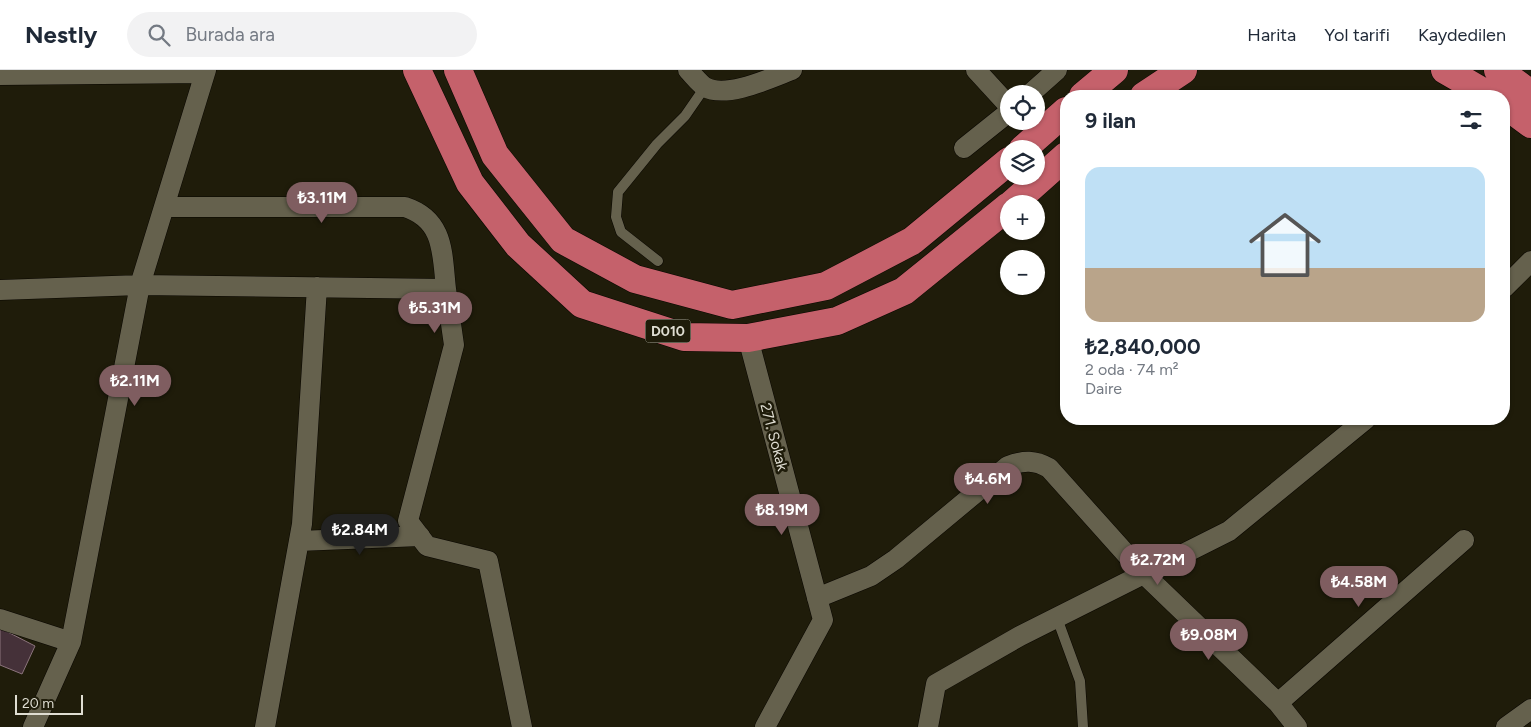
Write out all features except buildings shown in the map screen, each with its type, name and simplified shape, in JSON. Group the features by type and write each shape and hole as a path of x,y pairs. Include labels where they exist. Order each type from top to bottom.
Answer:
{"highway":[{"name":"D010","path":"417,70 470,182 518,245 582,304 684,337 748,338 838,321 904,290 1000,213"},
{"path":"458,70 495,155 564,240 635,279 732,305 826,286 912,241 1000,168"},
{"path":"1091,90 1114,70"},
{"path":"1153,90 1182,70"},
{"path":"1444,70 1479,90"},
{"path":"1498,70 1531,94"},
{"path":"1510,108 1531,124"},
{"path":"1033,140 1060,116"},
{"path":"1022,195 1060,161"}],"street":[{"path":"688,70 705,87 721,90 741,88 792,70"},
{"path":"976,70 1000,96"},
{"path":"1040,85 1057,70"},
{"path":"0,75 205,71 140,285 71,642 33,727"},
{"path":"964,148 1000,119"},
{"path":"164,207 405,207 422,215 438,236 454,344 408,521 428,546 488,560 522,727"},
{"path":"1510,282 1531,261"},
{"path":"0,290 140,285 446,289"},
{"path":"265,727 299,540 317,287"},
{"name":"271. Sokak","path":"748,338 823,620 764,727"},
{"path":"928,727 936,684 1057,618 1229,531 1359,425"},
{"path":"817,598 872,576 896,559 1008,466 1018,462 1029,461 1049,468 1144,574 1289,719 1464,540"},
{"path":"299,540 420,536"},
{"path":"0,619 71,642"},
{"path":"1506,727 1531,709"}],"lane":[{"path":"658,262 621,232 616,217 618,192 657,144 685,116 705,87"},
{"path":"1057,618 1080,681 1083,727"}]}
